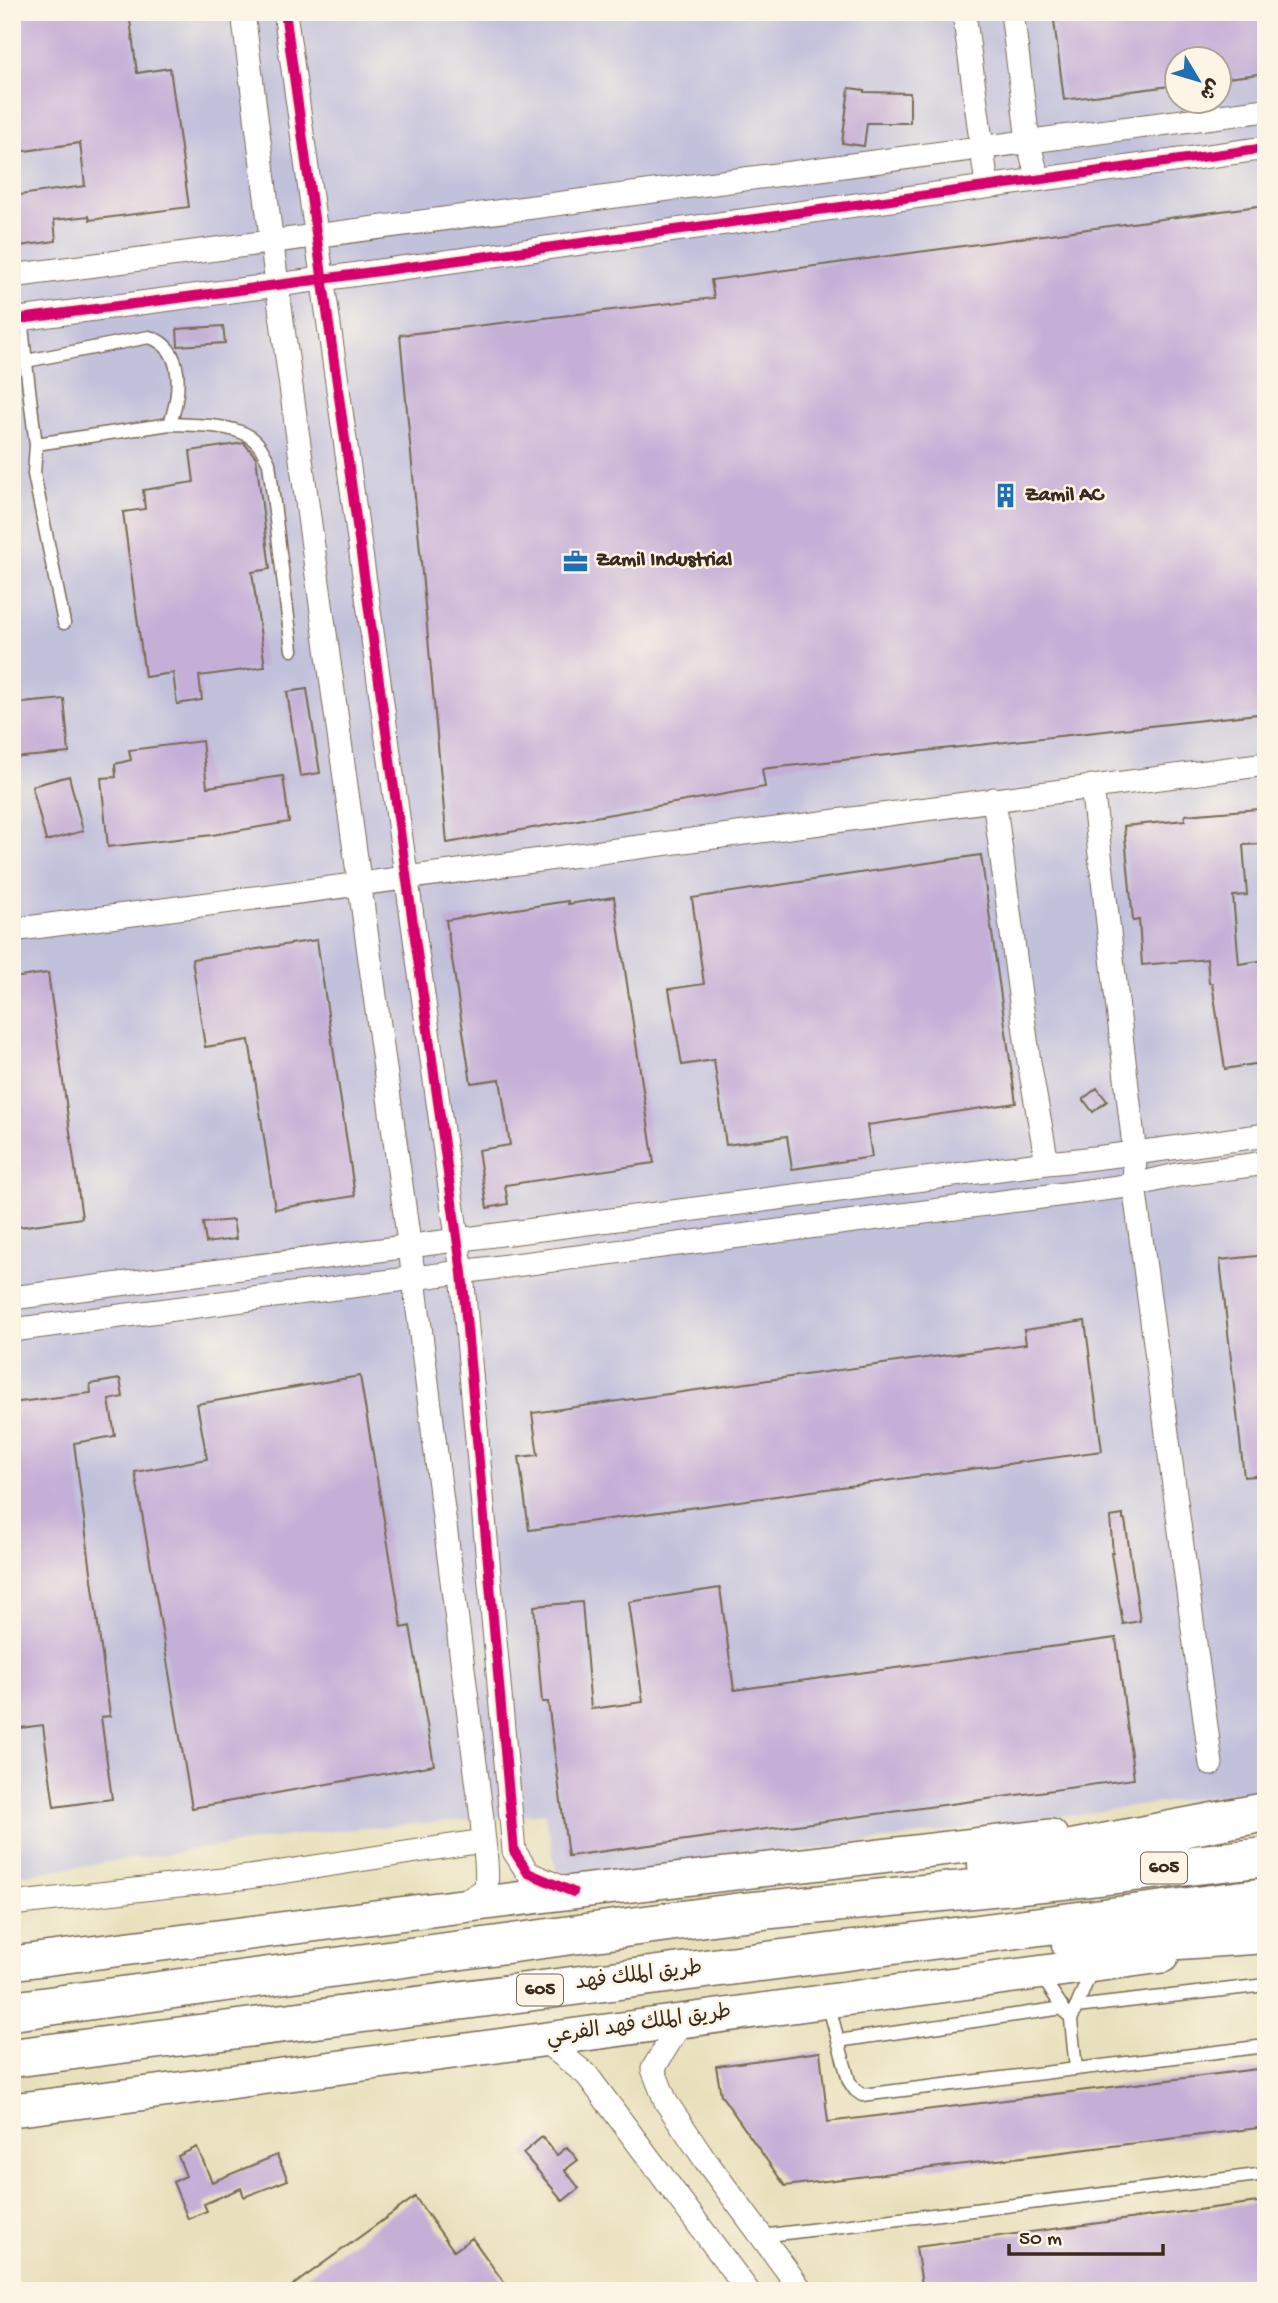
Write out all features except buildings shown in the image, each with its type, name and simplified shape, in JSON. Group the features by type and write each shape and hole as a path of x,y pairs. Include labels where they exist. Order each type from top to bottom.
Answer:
{"highway":[{"path":"734,1913 1266,1812"},
{"name":"605","path":"12,2011 734,1913 1266,1857"},
{"name":"طريق الملك فهد","path":"12,2057 1266,1897"},
{"path":"842,1951 1164,1941 1266,1934"}],"main road":[{"path":"12,1963 573,1892 1266,1812"},
{"name":"طريق الملك فهد الفرعي","path":"12,2109 156,2092 1266,1942"}],"street":[{"path":"243,12 277,285 414,1279 483,1841 489,1870 486,1889 457,1907"},
{"path":"285,12 463,1273 514,1852 528,1873 573,1892"},
{"path":"964,12 987,186"},
{"path":"1012,12 1028,141 1038,179"},
{"path":"12,276 1266,110"},
{"path":"16,319 1266,148"},
{"path":"12,930 1266,764"},
{"path":"1092,786 1135,1155 1134,1185 1211,1764"},
{"path":"994,799 1029,1062 1047,1163"},
{"path":"12,1298 1047,1163 1135,1155 1266,1135"},
{"path":"12,1331 1134,1185 1177,1175 1266,1163"},
{"path":"12,1904 249,1877 483,1841"},
{"path":"683,2020 653,2069 666,2102 802,2291"},
{"path":"542,2039 587,2075 748,2291"}],"lane":[{"path":"16,319 26,361 36,444 34,474 64,623"},
{"path":"26,361 149,337 159,340 173,354 178,378 178,396 170,424"},
{"path":"36,444 170,424 226,428 249,435 269,463 292,650"},
{"path":"1076,2069 1070,2007 1093,1965"},
{"path":"1038,1972 1070,2007"},
{"path":"838,2041 1070,2007 1266,1985"},
{"path":"827,2000 849,2081 862,2095 1266,2046"},
{"path":"761,2236 1266,2174"}],"shaded area":[{"path":"12,12 1266,12 1266,1789 590,1879 556,1870 545,1813 319,1832 12,1876"}],"cycle path":[{"path":"285,12 462,1273 514,1851 528,1873 573,1892"},
{"path":"12,320 1266,148"}],"place":[{"name":"Zamil AC","path":"1005,496"},
{"name":"Zamil Industrial","path":"576,561"}]}
